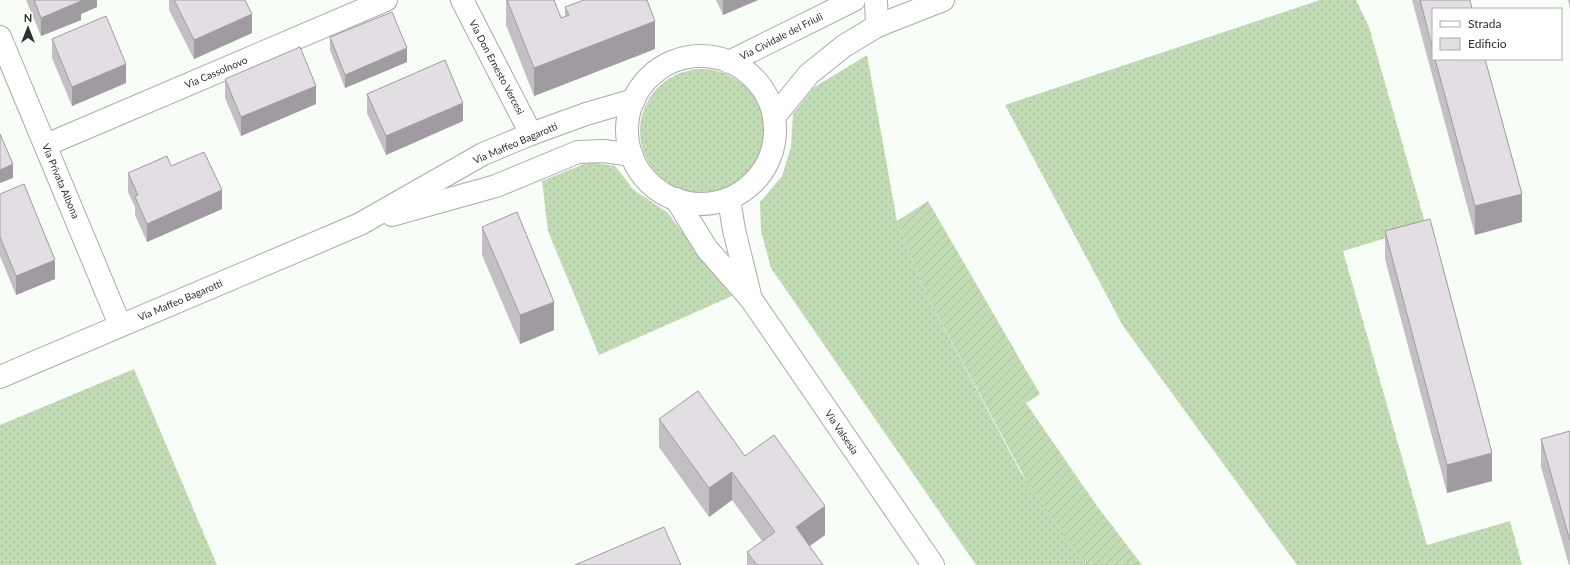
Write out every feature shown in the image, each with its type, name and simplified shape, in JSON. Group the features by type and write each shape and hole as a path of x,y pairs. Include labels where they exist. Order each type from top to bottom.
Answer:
{"street":[{"name":"Via Cassolnovo","path":"46,145 386,0"},
{"name":"Via Don Ernesto Vercesi","path":"462,0 531,134"},
{"path":"876,0 877,26"},
{"path":"774,117 809,74 844,46 877,26 943,0"},
{"name":"Via Cividale del Friuli","path":"729,62 847,1"},
{"name":"Via Privata Albona","path":"0,37 120,325"},
{"path":"698,57 716,58 729,62 749,74 762,88 770,104 774,117 775,135 768,161 752,184 729,198 702,204 676,199 659,191 652,185 640,171 632,156 629,146 628,128 630,110 634,100 649,79 671,63 698,57"},
{"name":"Via Maffeo Bagarotti","path":"0,377 360,224 483,154 531,134 613,105 634,100"},
{"name":"Via Maffeo Bagarotti","path":"360,224 496,186 578,152 604,151 632,156"},
{"name":"Via Valsesia","path":"729,198 734,230 751,298"},
{"name":"Via Valsesia","path":"676,199 707,249 751,298 933,565"}],"green space":[{"path":"1320,0 1356,0 1369,27 1426,226 1343,251 1427,545 1510,521 1522,565 1297,565 1123,326 1005,105"},
{"path":"867,55 897,221 927,296 1021,473 1085,565 976,565 771,268 761,231 760,202 782,176 791,147 793,114 813,88"},
{"path":"702,69 714,70 726,74 737,79 746,87 754,96 759,107 763,119 763,143 759,155 754,166 746,175 737,183 726,188 714,192 702,193 690,192 678,188 667,183 658,175 650,166 645,155 641,143 640,131 641,119 645,107 650,96 658,87 667,79 678,74 690,70"},
{"path":"589,162 615,166 634,190 667,212 732,296 599,355 548,231 542,181"},
{"path":"928,201 1040,394 1026,403 1097,506 1142,565 1085,565 1027,482 927,296 897,221"},
{"path":"134,369 217,565 0,565 0,425"}],"building":[{"path":"34,0 80,0 81,1 41,18"},
{"path":"174,0 245,0 252,14 194,40"},
{"path":"507,0 554,0 561,18 569,15 565,7 584,0 647,0 655,21 534,68"},
{"path":"1420,0 1470,0 1472,8 1432,8 1432,46"},
{"path":"392,12 407,48 345,75 330,37"},
{"path":"106,16 126,64 72,87 52,39"},
{"path":"300,47 316,86 241,117 225,79"},
{"path":"445,60 463,103 386,136 367,94"},
{"path":"1435,60 1485,60 1522,194 1475,206"},
{"path":"0,134 13,164 0,170"},
{"path":"204,152 222,190 147,224 135,197 138,195 128,173 167,156 171,166"},
{"path":"24,184 55,260 16,276 0,237 0,194"},
{"path":"517,212 554,302 520,315 482,227"},
{"path":"1430,219 1492,453 1447,465 1385,231"},
{"path":"698,391 745,456 774,435 825,506 796,527 823,565 757,565 747,552 775,532 732,472 709,488 659,419"},
{"path":"1570,431 1570,541 1541,439"},
{"path":"664,527 681,565 575,565"}]}
